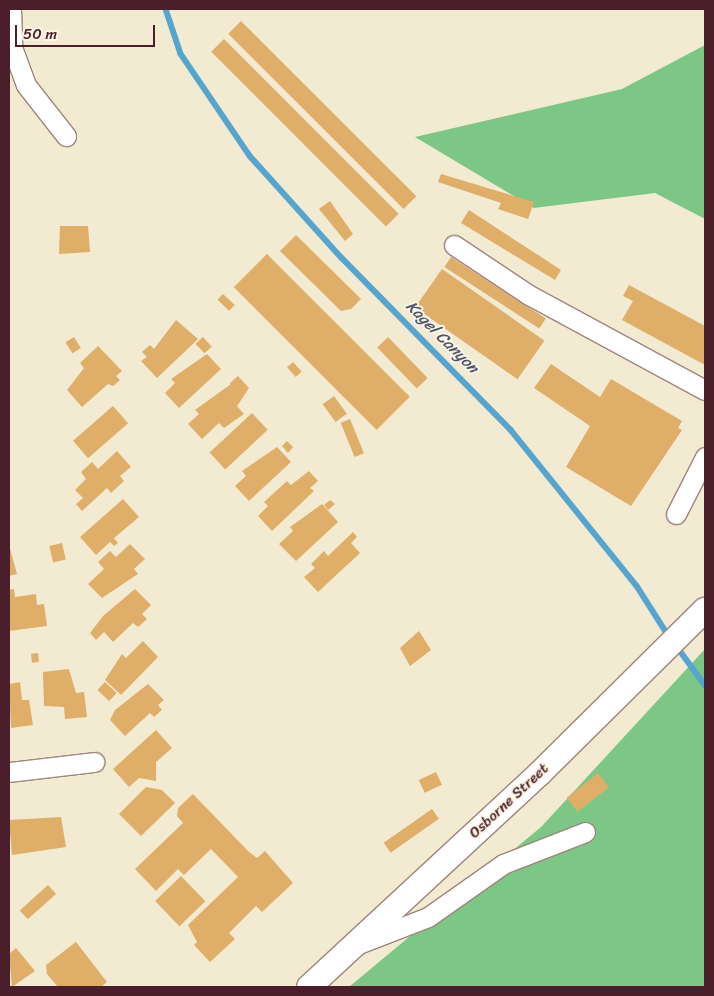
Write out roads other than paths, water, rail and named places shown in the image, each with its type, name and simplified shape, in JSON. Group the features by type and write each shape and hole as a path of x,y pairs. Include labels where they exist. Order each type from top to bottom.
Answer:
{"main road":[{"name":"Osborne Street","path":"309,987 652,664 701,614"}],"street":[{"path":"11,9 12,47 26,85 66,136"},
{"path":"454,245 529,295 705,390"},
{"path":"676,514 705,457"},
{"path":"9,772 94,762"},
{"path":"355,945 428,917 503,864 585,832"}],"waterway":[{"name":"Kagel Canyon","path":"166,9 181,54 250,156 342,258 511,430 637,586 670,638"},
{"name":"Kagel Canyon","path":"676,645 705,685"}]}
